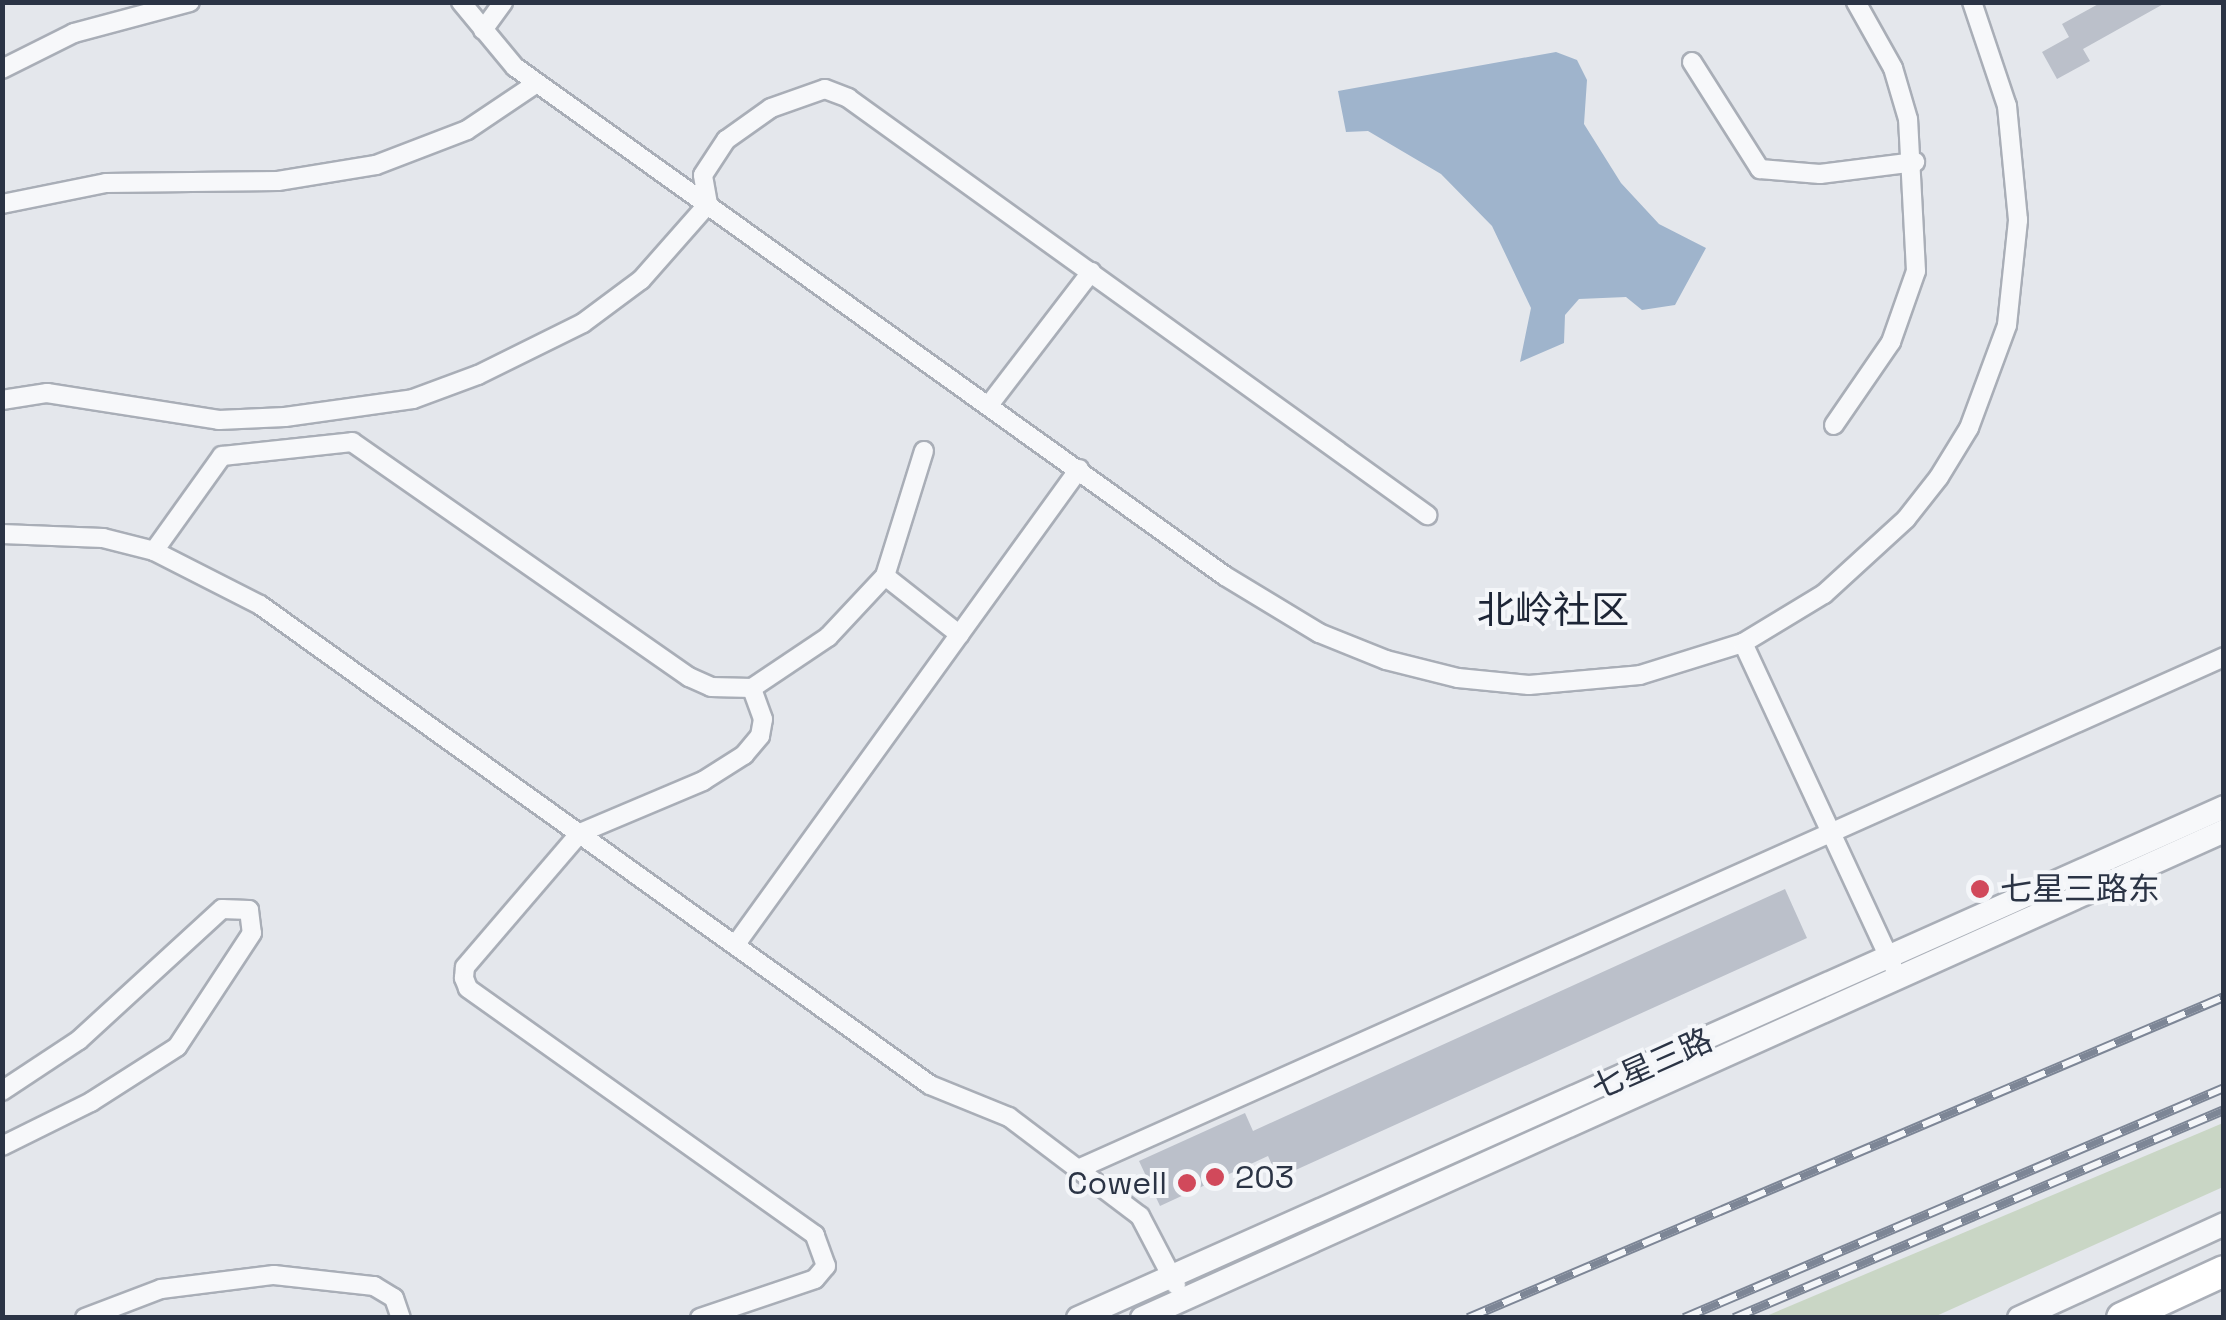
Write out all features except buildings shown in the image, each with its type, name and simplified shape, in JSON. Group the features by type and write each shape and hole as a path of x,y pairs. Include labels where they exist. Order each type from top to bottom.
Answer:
{"highway":[{"path":"2122,1318 2224,1271"}],"street":[{"path":"2,69 74,33 190,2"},
{"path":"462,2 483,30 537,82 1225,576 1319,634 1386,660 1458,678 1592,682 1640,675 1743,643 1824,594 1906,519 1969,428 2007,324 2018,220 2016,164 1993,54 1972,2"},
{"path":"483,30 503,2"},
{"path":"1834,425 1908,308 1916,271 1915,162 1893,68 1856,2"},
{"path":"1692,62 1760,168 1820,174 1915,162"},
{"path":"2,204 106,183 278,182 376,165 468,130 537,82"},
{"path":"2,400 46,393 219,420 353,410 413,399 531,353 583,323 676,247 708,204 703,174 726,140 784,101 825,89 848,98 1428,515"},
{"path":"989,404 1091,272"},
{"path":"154,551 222,456 352,442 689,677 711,687 752,688 828,637 885,576 924,451"},
{"path":"736,944 1079,469"},
{"path":"2,534 102,538 154,551 260,605 930,1085 1009,1117 1078,1168 1140,1216 1184,1300"},
{"path":"885,576 960,635"},
{"path":"1743,643 1826,830 1902,980"},
{"path":"1078,1168 1826,830 2224,657"},
{"path":"700,1318 815,1279 826,1266 815,1235 468,988 464,978 465,967 580,833 702,781 744,755 760,736 763,719 752,688"},
{"name":"七星三路","path":"1078,1318 2224,807"},
{"name":"七星三路","path":"1142,1318 1902,980 2224,832"},
{"path":"2,1090 79,1040 222,909 249,910 252,933 177,1046 91,1102 2,1146"},
{"path":"2018,1318 2224,1224"},
{"path":"85,1318 161,1289 274,1275 374,1286 394,1298 401,1318"}],"green space":[{"path":"2223,1123 2223,1187 1934,1317 1764,1317"}],"water":[{"path":"1556,52 1577,60 1587,80 1584,124 1621,183 1659,224 1706,248 1675,305 1642,310 1626,297 1579,299 1565,315 1564,343 1520,362 1531,308 1492,226 1441,174 1368,131 1346,132 1338,91"}],"railway":[{"path":"1468,1318 2224,997"},
{"path":"1684,1318 2224,1088"},
{"path":"1734,1318 2224,1110"}],"place":[{"name":"七星三路东","path":"1980,889"},
{"name":"203","path":"1215,1177"},
{"name":"Cowell","path":"1187,1183"}],"district":[{"name":"北岭社区","path":"1553,611"}]}
